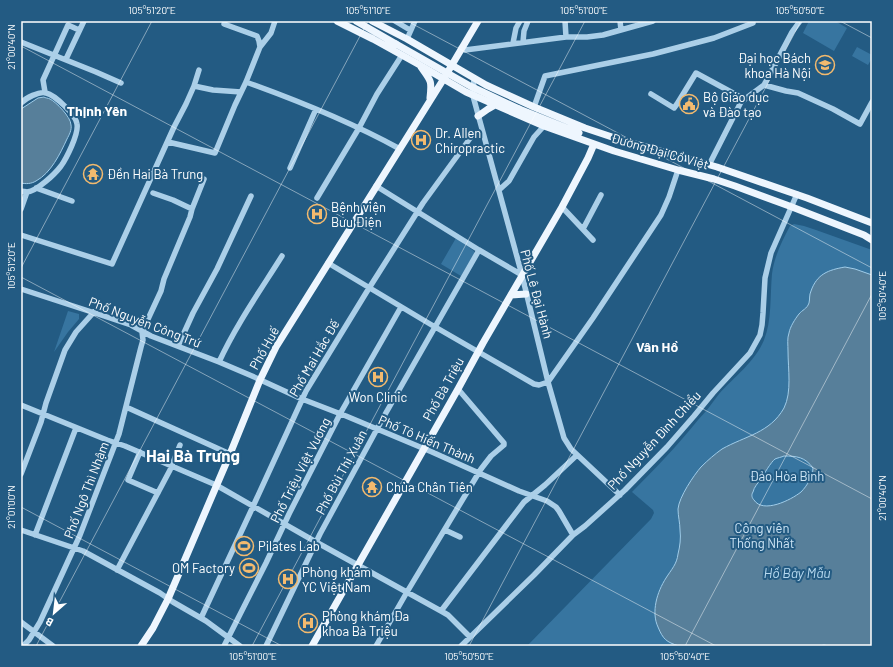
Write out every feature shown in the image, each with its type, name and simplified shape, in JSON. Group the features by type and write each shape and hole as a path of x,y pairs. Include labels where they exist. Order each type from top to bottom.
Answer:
{"main road":[{"name":"Đường Đại Cồ Việt","path":"337,21 373,38 443,80 473,96 544,126 642,159 714,179 792,207 872,239"},
{"path":"348,21 376,33"},
{"path":"356,21 476,89 512,106 592,138 598,145"},
{"name":"Đường Đại Cồ Việt","path":"372,21 407,39 451,66 498,91 585,128 709,165 797,194 872,224"},
{"name":"Phố Huế","path":"141,646 153,628 168,599 260,380 276,347 443,80 478,21"},
{"path":"402,55 412,58 417,57 420,51 416,45"},
{"path":"418,64 429,78 431,84 430,100"},
{"path":"478,116 495,106 491,101 491,98 498,91"},
{"path":"541,118 585,128"},
{"name":"Phố Bà Triệu","path":"312,646 588,158 598,145"},
{"path":"642,159 646,147"},
{"path":"511,295 526,294"}],"street":[{"path":"66,59 84,21"},
{"path":"226,21 224,24 257,36 260,48"},
{"path":"168,142 215,153 260,48 270,33 275,21"},
{"path":"395,21 410,30"},
{"path":"407,39 415,21"},
{"path":"513,44 516,28 520,21"},
{"path":"523,42 524,31 528,21"},
{"path":"566,21 566,37"},
{"path":"620,21 621,30"},
{"path":"461,48 465,50 566,37 602,35 653,21"},
{"path":"709,165 741,102 764,85 792,32 800,21"},
{"path":"534,107 546,76 653,54 714,38 754,23"},
{"path":"45,92 43,80 54,56 54,52 68,25 79,30"},
{"path":"21,42 54,56 66,59 121,83"},
{"path":"317,198 359,128 377,94 402,55"},
{"path":"21,234 112,264 200,70"},
{"path":"651,94 674,108 696,73 744,99"},
{"name":"Phố Lê Đại Hành","path":"474,78 473,96 522,275 548,382 564,438 577,455 620,495"},
{"path":"246,82 316,109 359,128 400,149"},
{"path":"764,85 798,93 834,109 860,124 872,102"},
{"path":"194,86 213,90 241,92"},
{"path":"21,103 27,98 45,92 57,99 77,123 77,130 72,145 60,167 46,182 36,188 24,191 21,209"},
{"path":"290,168 316,109"},
{"path":"499,190 509,181 534,137 544,126"},
{"name":"Phố Mai Hắc Đế","path":"201,618 306,390 418,212 472,137 482,131"},
{"path":"328,263 478,352 534,384 539,385 548,382 593,318 661,215 678,170"},
{"name":"Phố Ngô Thì Nhậm","path":"23,646 29,640 40,622 75,548 116,443 143,340 142,332 190,217 204,179"},
{"path":"376,186 522,275"},
{"path":"36,188 72,201"},
{"path":"153,193 192,209"},
{"name":"Phố Nguyễn Đình Chiểu","path":"461,646 534,575 572,535 585,526 620,495 659,455 746,358 760,335 764,313 765,278 771,253 797,194"},
{"path":"583,229 601,195"},
{"path":"178,346 193,313 217,269 251,196"},
{"path":"562,206 593,240"},
{"name":"Phố Bùi Thị Xuân","path":"266,646 316,542 377,430 479,250"},
{"path":"219,362 224,350 250,306 282,256"},
{"name":"Phố Nguyễn Công Trứ","path":"21,289 131,325 142,332 219,362 260,380"},
{"name":"Phố Triệu Việt Vương","path":"224,646 340,414 401,307"},
{"path":"21,474 65,350 76,332 94,312"},
{"name":"Phố Tô Hiến Thành","path":"260,380 519,491 548,501 556,507 572,535"},
{"path":"376,646 484,463 504,445 504,443 458,389"},
{"path":"21,405 140,452 216,485 442,611 470,637"},
{"path":"126,407 230,454"},
{"path":"35,535 76,428"},
{"path":"117,570 172,466 180,445"},
{"path":"140,452 128,480 158,493"},
{"path":"442,611 524,502 545,485 577,455"},
{"path":"21,530 83,551 160,593 201,618 240,646"},
{"path":"445,530 460,537"},
{"path":"21,622 53,646"}],"green space":[{"path":"809,21 835,21 847,28 834,51 803,33"},
{"path":"857,47 872,55 868,65 852,56"},
{"name":"Hồ Bảy Mẫu","path":"794,224 816,230 872,250 872,646 527,646 651,519 654,513 653,510 632,492 674,448 704,414 719,394 750,362 760,348 767,333 772,274 775,261 790,226"},
{"path":"456,238 474,251 474,254 461,276 441,264"},
{"path":"68,311 79,314 79,319 54,352"}],"water":[{"path":"44,97 53,101 66,114 69,118 71,131 51,168 41,178 34,182 28,184 21,183 21,109 38,98"},
{"name":"Hồ Bảy Mẫu","path":"845,267 855,269 872,275 872,646 679,646 671,643 663,637 660,631 656,621 655,609 660,589 677,558 680,545 678,509 681,498 687,486 701,467 712,457 722,449 764,429 772,423 784,408 788,395 788,335 790,328 797,316 808,305 810,292 816,280 828,271","holes":["784,456 797,457 807,461 813,468 811,478 801,492 791,499 770,506 758,504 752,496 755,487 775,459"]}],"place":[{"name":"Đại học Bách khoa Hà Nội","path":"825,65"},
{"name":"Bộ Giáo dục và Đào tạo","path":"689,104"},
{"name":"Dr. Allen Chiropractic","path":"421,140"},
{"name":"Đền Hai Bà Trưng","path":"93,174"},
{"name":"Bệnh viện Bưu Điện","path":"317,214"},
{"name":"Won Clinic","path":"378,377"},
{"name":"Chùa Chân Tiên","path":"372,487"},
{"name":"Pilates Lab","path":"244,546"},
{"name":"OM Factory","path":"249,568"},
{"name":"Phòng khám YC Việt Nam","path":"288,579"},
{"name":"Phòng khám Đa khoa Bà Triệu","path":"308,623"}],"district":[{"name":"Thịnh Yên","path":"97,111"},
{"name":"Vân Hồ","path":"657,347"},
{"name":"Hai Bà Trưng","path":"193,456"}],"park label":[{"name":"Đảo Hòa Bình","path":"787,476"},
{"name":"Công viên Thống Nhất","path":"762,536"}]}
